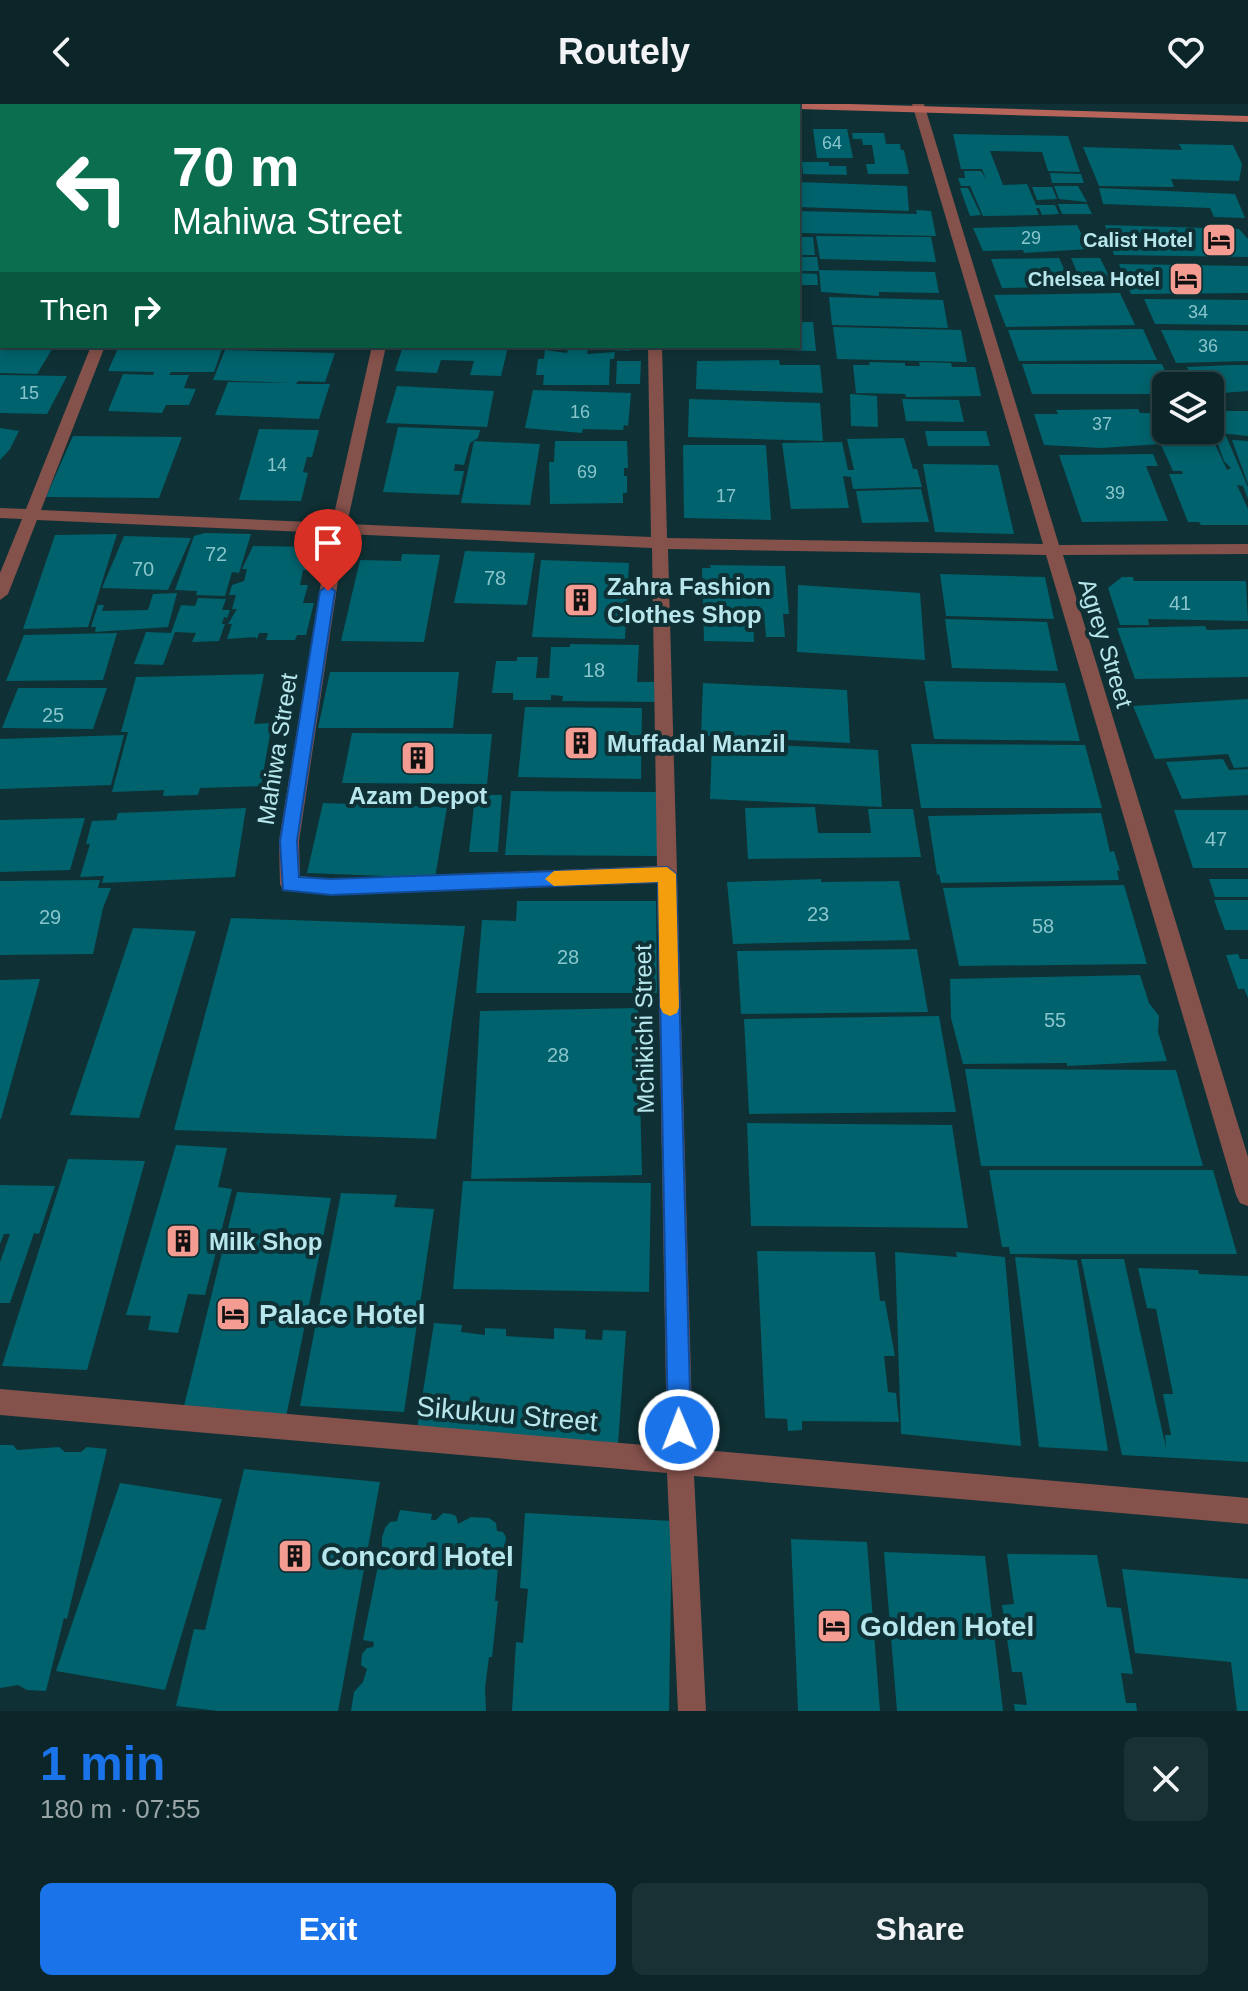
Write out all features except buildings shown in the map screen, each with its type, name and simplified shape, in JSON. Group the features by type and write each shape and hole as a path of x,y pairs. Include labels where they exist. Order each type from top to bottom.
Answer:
{"main road":[{"path":"800,105 1248,119"}],"street":[{"name":"Agrey Street","path":"919,107 1248,1195"},
{"path":"0,594 97,348"},
{"name":"Mahiwa Street","path":"379,348 338,529 289,841 290,884 346,887 667,874"},
{"name":"Mchikichi Street","path":"655,348 680,1461 692,1711"},
{"path":"0,513 659,543 1053,550 1248,549"},
{"name":"Sikukuu Street","path":"0,1402 1248,1511"}],"slow traffic":[{"path":"554,879 667,874 670,1007"}],"place":[{"name":"Calist Hotel","path":"1219,240"},
{"name":"Chelsea Hotel","path":"1186,279"},
{"name":"Zahra Fashion Clothes Shop","path":"581,600"},
{"name":"Muffadal Manzil","path":"581,743"},
{"name":"Azam Depot","path":"418,758"},
{"name":"Milk Shop","path":"183,1241"},
{"name":"Palace Hotel","path":"233,1314"},
{"name":"Concord Hotel","path":"295,1556"},
{"name":"Golden Hotel","path":"834,1626"}],"route":[{"path":"328,591 289,841 290,884 331,887 667,874 679,1430"}]}
